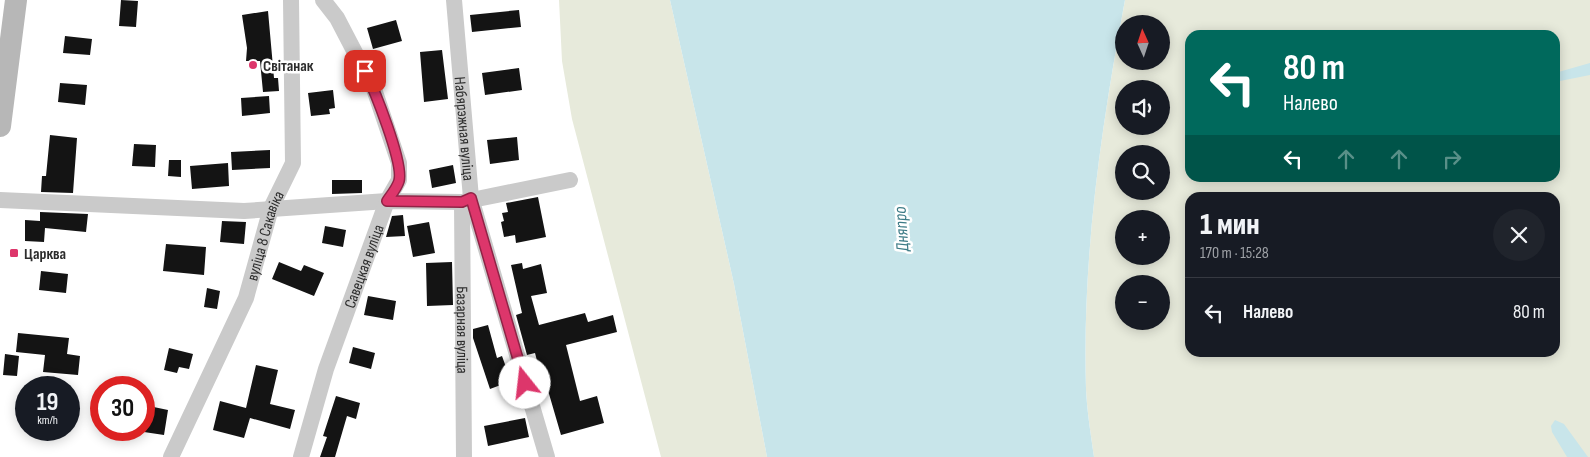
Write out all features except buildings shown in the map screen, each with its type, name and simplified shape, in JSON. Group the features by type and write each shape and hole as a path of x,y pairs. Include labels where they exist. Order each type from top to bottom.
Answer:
{"main road":[{"path":"0,126 16,0"}],"street":[{"name":"вуліца 8 Сакавіка","path":"171,457 246,298 271,208 293,162 290,0"},
{"name":"Савецкая вуліца","path":"301,457 326,369 387,201 399,180 399,163 374,89 337,18 323,0"},
{"name":"Набярэжная вуліца","path":"454,0 466,200 547,457"},
{"path":"0,200 244,211 387,201 466,200 570,180"},
{"name":"Базарная вуліца","path":"464,457 466,200"}],"shaded area":[{"path":"559,0 670,0 734,284 767,457 661,457 572,119 562,61"},
{"path":"1125,0 1590,0 1590,457 1094,457 1086,389 1087,291 1090,242 1101,145 1115,56 1115,70 1170,70 1170,15 1122,15"}],"water":[{"name":"Дняпро","path":"670,0 1125,0 1122,15 1115,15 1115,56 1101,145 1090,242 1087,291 1086,389 1094,457 767,457 734,284"},
{"path":"1590,63 1590,75 1560,81 1560,72"},
{"path":"1555,420 1564,424 1588,457 1567,457 1552,432 1551,426"}],"place":[{"name":"Світанак","path":"253,65"},
{"name":"Царква","path":"14,253"}],"route":[{"path":"365,71 374,89 399,163 399,180 387,201 462,202 471,198 525,383"}]}
